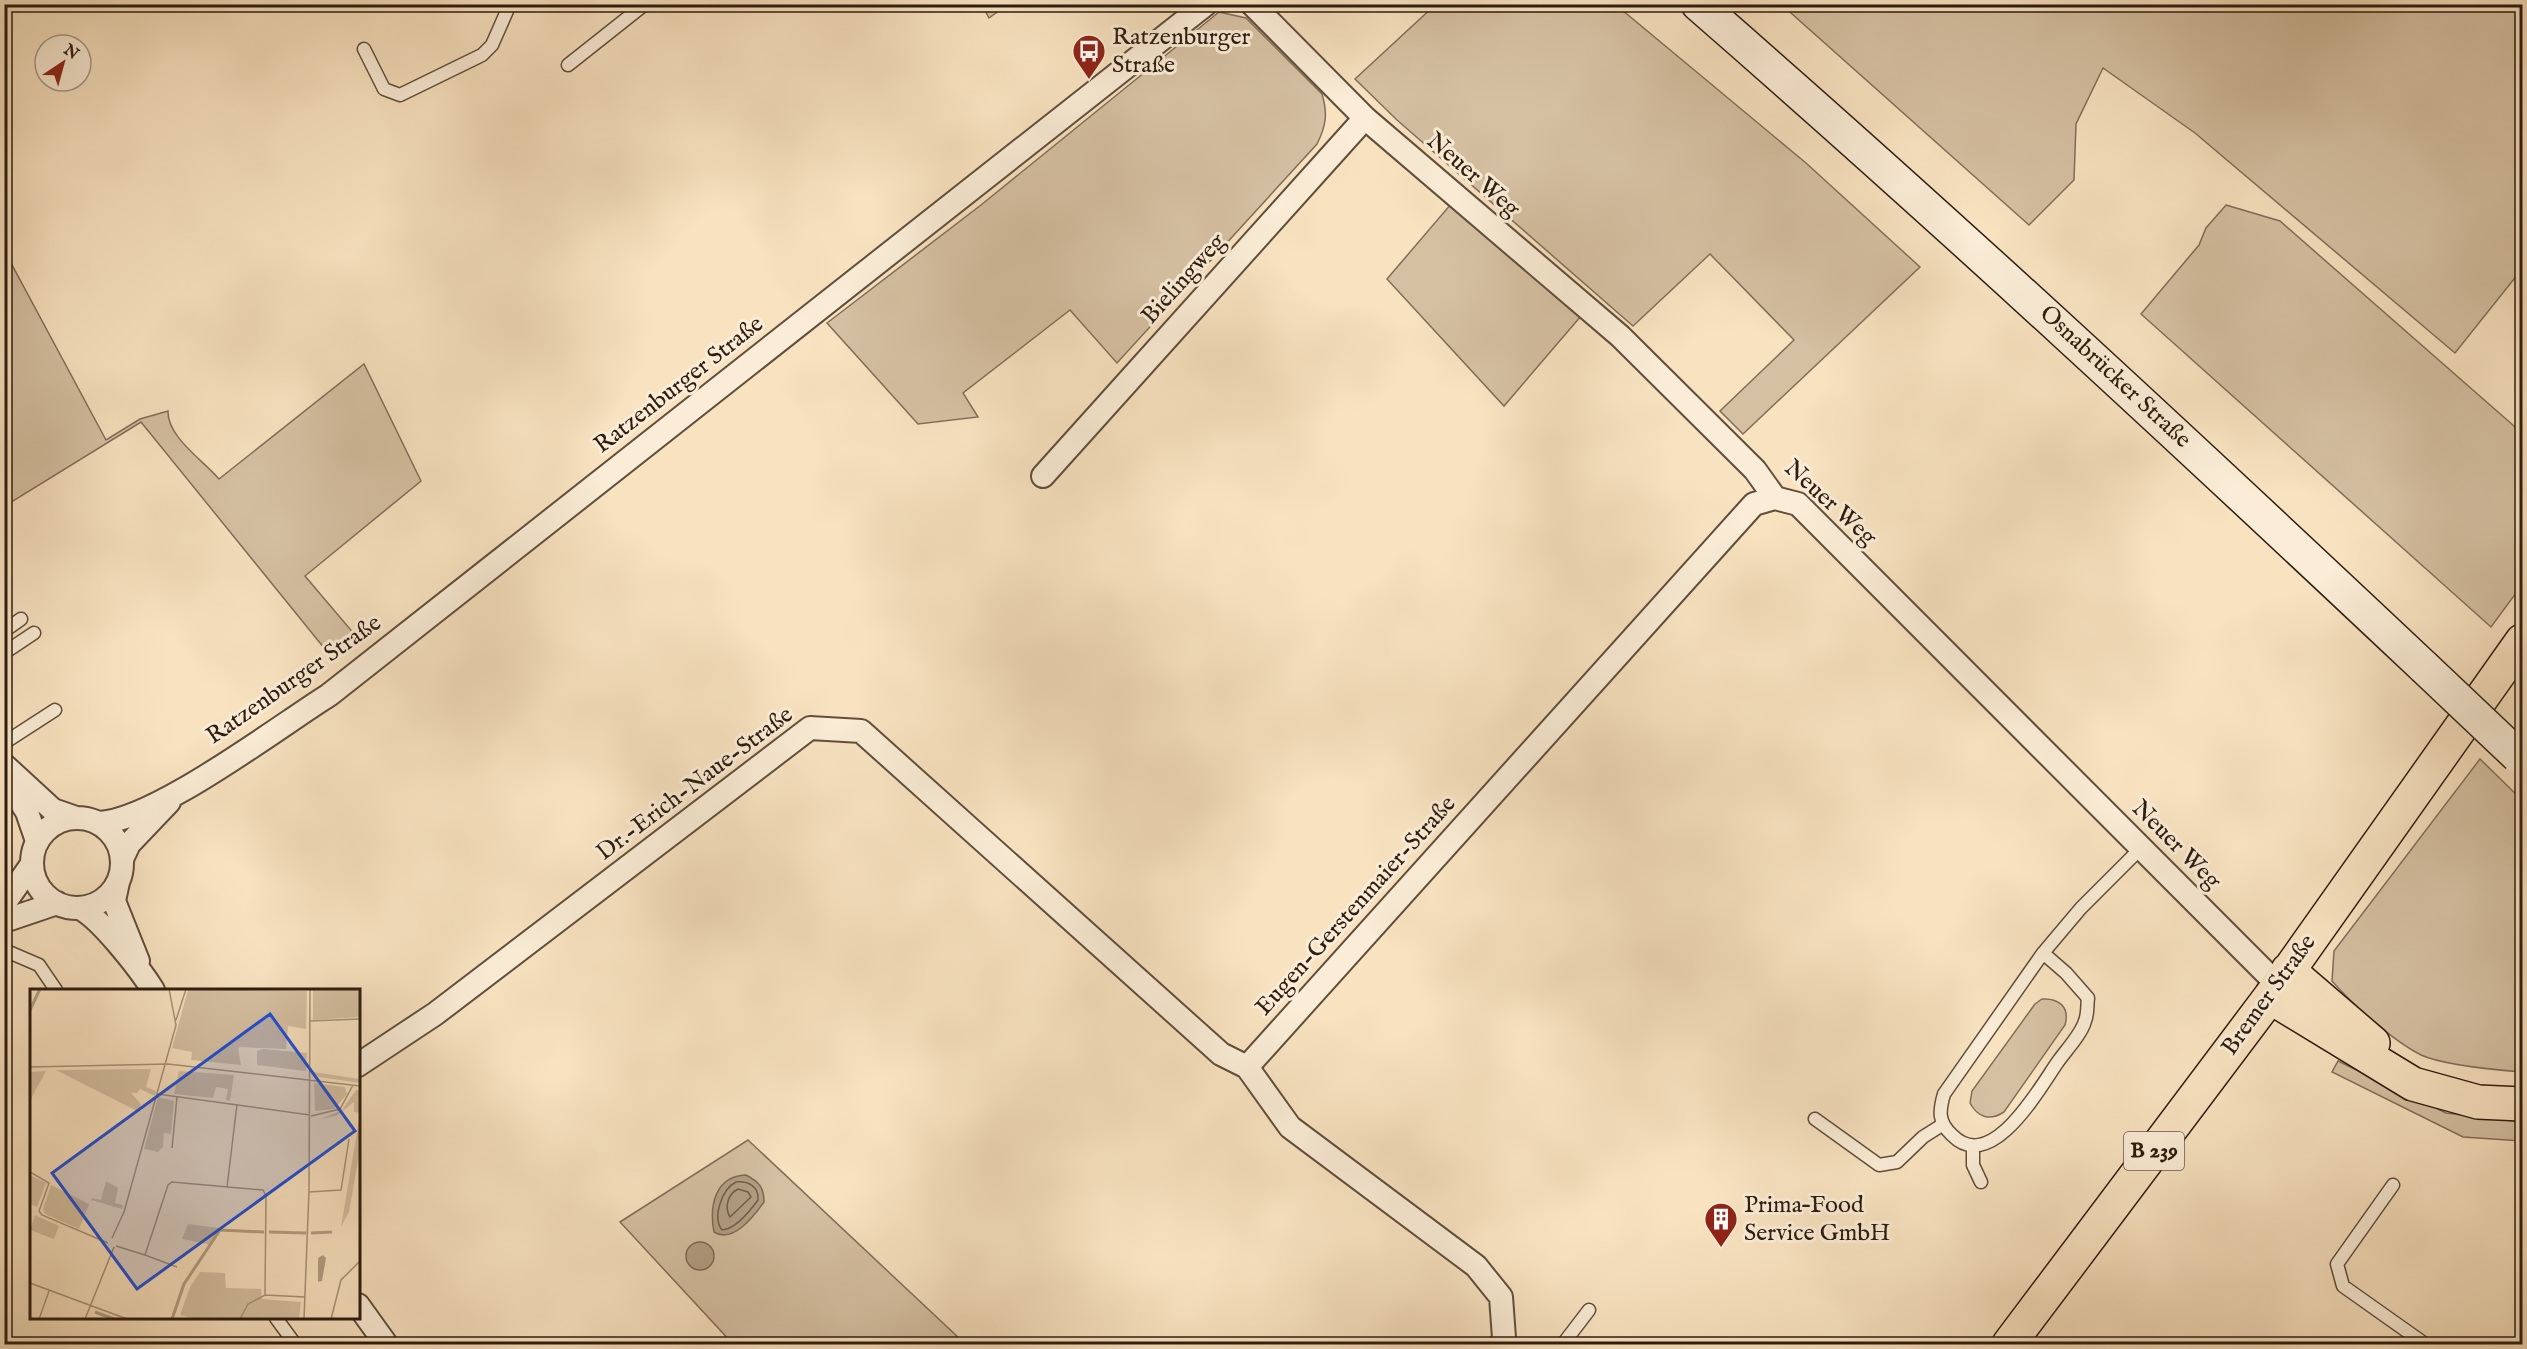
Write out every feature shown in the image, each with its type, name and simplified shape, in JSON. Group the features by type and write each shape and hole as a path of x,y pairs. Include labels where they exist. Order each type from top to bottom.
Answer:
{"main road":[{"name":"Osnabrücker Straße","path":"1698,4 1885,167 2123,384 2520,758"},
{"name":"Bremer Straße","path":"2009,1344 2278,984 2523,641"},
{"path":"2278,984 2420,1073 2480,1087 2523,1089"},
{"path":"2278,984 2414,1084 2478,1102 2523,1104"}],"street":[{"name":"Ratzenburger Straße","path":"176,794 328,695 1206,4"},
{"name":"Neuer Weg","path":"1252,4 1365,118 1620,336 1755,470 1775,498 1798,504 2278,984"},
{"name":"Bielingweg","path":"1043,476 1365,118"},
{"name":"Eugen-Gerstenmaier-Straße","path":"1248,1067 1754,504 1775,498"},
{"name":"Dr.-Erich-Naue-Straße","path":"360,1064 435,1014 810,728 861,731 1221,1054 1248,1067"},
{"path":"4,765 53,810 98,823 114,823 176,794"},
{"path":"4,775 27,812 37,841"},
{"path":"148,981 114,901 122,859 129,844 176,794"},
{"path":"4,904 32,864 37,841 53,824 76,818"},
{"path":"98,823 115,838 122,859"},
{"path":"32,864 39,887 57,903 80,908 94,915 148,981"},
{"path":"80,908 103,900 118,882"},
{"path":"4,921 57,903"},
{"path":"1248,1067 1290,1127 1476,1266 1501,1297 1504,1338 1501,1344"},
{"path":"360,1308 386,1344"}],"lane":[{"path":"364,49 384,89 400,95 482,55 492,45 510,4"},
{"path":"568,65 645,4"},
{"path":"4,631 21,619"},
{"path":"4,653 34,633"},
{"path":"4,743 55,710"},
{"path":"2043,953 2066,972 2088,998 2085,1021 2015,1125 1986,1144 1973,1146 1956,1139 1942,1125 1940,1110 1944,1094 2043,953 2081,908 2141,848"},
{"path":"4,950 39,965 55,989"},
{"path":"1815,1119 1879,1165 1897,1162 1923,1137 1942,1125"},
{"path":"1973,1146 1973,1165 1981,1182"},
{"path":"2393,1185 2337,1264 2343,1286 2425,1344"},
{"path":"1563,1344 1588,1310"},
{"path":"277,1319 295,1344"}],"shaded area":[{"path":"982,5 1007,5 989,18"},
{"path":"1435,5 1616,5 1806,163 1920,267 1743,434 1720,411 1794,340 1710,254 1633,326 1397,120 1355,79"},
{"path":"1782,5 2522,5 2522,269 2455,353 2195,133 2103,68 2076,124 2074,180 2029,225"},
{"path":"1219,12 1246,18 1322,94 1325,120 1317,144 1117,363 1070,310 963,393 978,417 918,424 827,323 981,205"},
{"path":"1451,204 1581,316 1504,406 1387,279"},
{"path":"2226,205 2280,221 2522,433 2522,585 2491,627 2141,314 2199,245 2206,228"},
{"path":"4,250 106,440 140,419 168,411 173,430 219,479 364,364 421,481 305,576 361,642 333,659 141,422 5,506"},
{"path":"2480,759 2522,800 2522,1072 2456,1064 2421,1055 2374,1021 2332,981 2334,951"},
{"path":"2042,999 2053,1000 2062,1005 2066,1013 2065,1025 2004,1112 1989,1117 1981,1115 1970,1103 1972,1091 2035,1004"},
{"path":"2338,1061 2446,1113 2522,1122 2522,1141 2463,1137 2332,1072"},
{"path":"748,1140 960,1339 955,1344 733,1344 620,1222"}],"water":[{"path":"746,1175 760,1186 764,1202 749,1221 736,1231 721,1235 714,1232 713,1212 716,1194 727,1181"},
{"path":"700,1242 710,1246 714,1256 710,1266 700,1270 690,1266 686,1256 690,1246"}],"place":[{"name":"Ratzenburger Straße","path":"1089,80"},
{"name":"Prima–Food Service GmbH","path":"1721,1248"}]}
